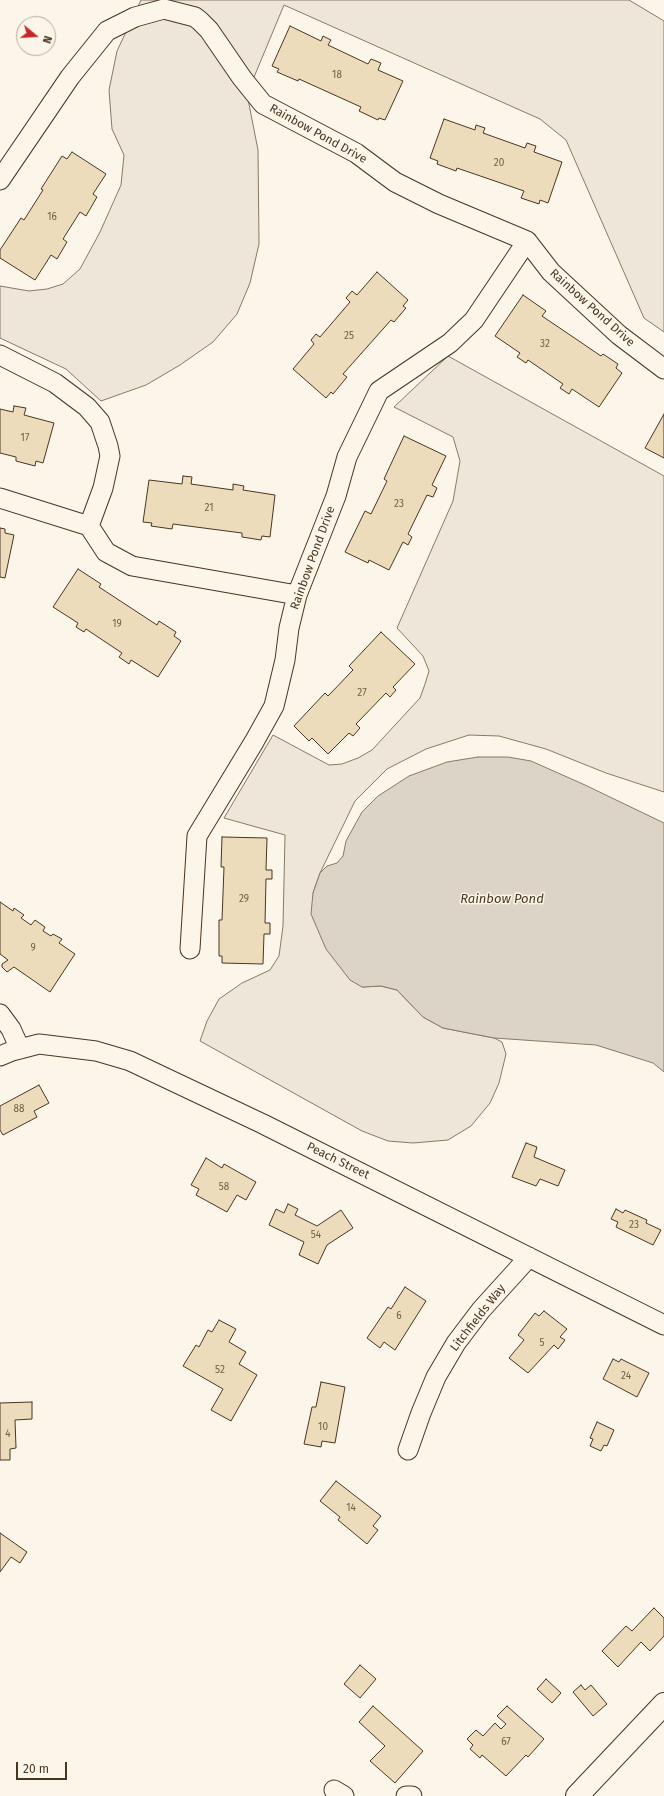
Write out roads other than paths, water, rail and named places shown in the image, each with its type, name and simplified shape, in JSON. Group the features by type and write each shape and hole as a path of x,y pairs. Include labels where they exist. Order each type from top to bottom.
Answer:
{"main road":[{"path":"577,1796 664,1704"}],"street":[{"name":"Rainbow Pond Drive","path":"0,180 70,77 106,31 141,15 164,9 194,17 209,30 262,104 356,153 395,182 439,204 528,241 551,272 619,335 664,369"},
{"name":"Rainbow Pond Drive","path":"190,949 197,836 274,706 285,660 289,628 297,595 336,496 347,457 379,391 450,343 474,320 528,241"},
{"path":"0,355 55,383 87,408 100,422 110,456 103,488 89,526"},
{"path":"0,498 89,526 106,552 132,566 297,595"},
{"path":"0,1014 11,1029 20,1049"},
{"name":"Peach Street","path":"0,1056 39,1044 96,1050 130,1061 263,1124 664,1325"},
{"name":"Litchfields Way","path":"408,1450 436,1377 456,1343 481,1310 529,1257"},
{"path":"406,1796 412,1796"}],"water":[{"name":"Rainbow Pond","path":"478,757 508,757 531,761 664,823 664,1072 653,1063 596,1045 494,1038 443,1028 423,1017 397,990 381,986 362,987 350,980 326,949 311,914 313,893 320,873 327,866 337,863 343,856 346,841 362,812 378,796 409,776 447,762"}]}
